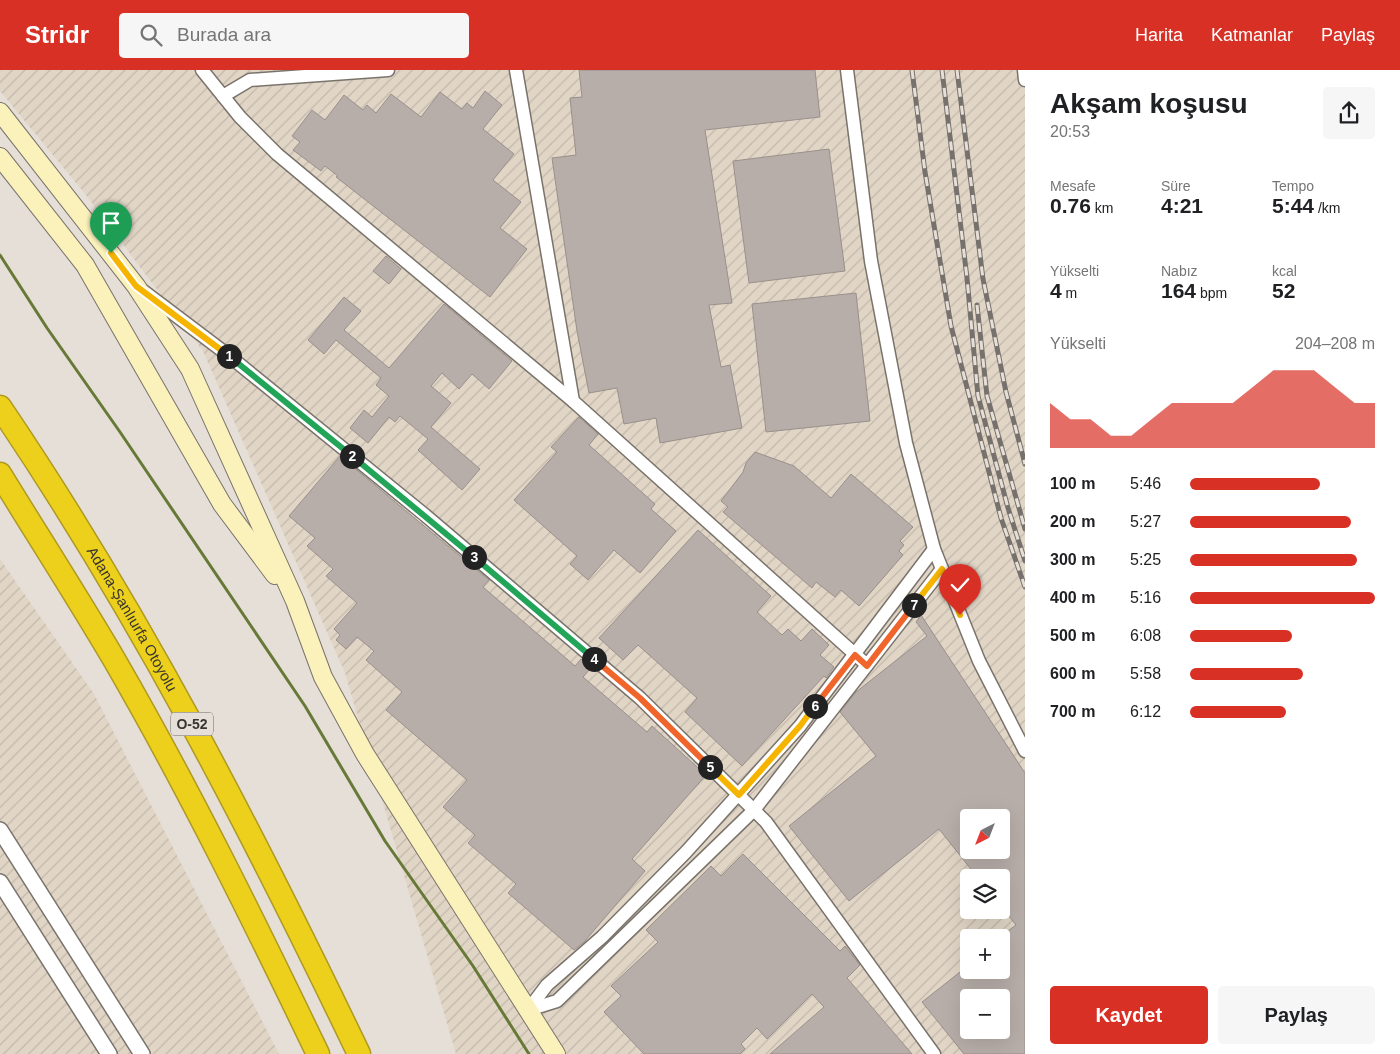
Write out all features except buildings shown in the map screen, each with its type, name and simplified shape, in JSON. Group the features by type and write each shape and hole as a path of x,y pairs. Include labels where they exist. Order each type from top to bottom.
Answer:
{"highway":[{"name":"Adana-Şanlıurfa Otoyolu","path":"0,407 28,448 147,642 223,780 288,907 359,1054"},
{"name":"O-52","path":"0,474 115,660 259,932 318,1054"}],"main road":[{"path":"0,112 136,286 190,369 295,601 323,677 365,754 556,1054"},
{"path":"0,157 85,265 222,504 295,601"}],"street":[{"path":"202,70 240,117 277,154 573,401 867,666"},
{"path":"223,96 250,80 388,70"},
{"path":"516,70 573,401"},
{"path":"847,70 871,261 906,444 934,549 979,660 1025,751"},
{"path":"1024,70 1025,80"},
{"path":"136,286 228,355 432,521 640,698 766,822 934,1054"},
{"path":"528,1010 546,985 602,937 686,852 800,726 934,549"},
{"path":"528,1010 557,1000 754,810 942,569"},
{"path":"0,830 142,1054"},
{"path":"0,882 109,1054"}],"shaded area":[{"path":"0,70 1025,70 1025,1054 456,1054 345,673 203,351 86,195 0,91"},
{"path":"0,559 94,694 279,1054 0,1054"}],"waterway":[{"path":"0,255 47,328 120,432 305,706 385,841 473,966 529,1054"}],"railway":[{"path":"912,70 925,172 951,326 1001,518 1025,587"},
{"path":"942,70 967,278 978,396 1008,508 1025,561"},
{"path":"957,70 983,279 1006,392 1025,464"},
{"path":"977,305 987,396 1025,529"}],"route":[{"path":"111,253 136,286 194,328 425,515 640,698 739,795 800,726 855,655 867,666 942,569 960,615"}]}
